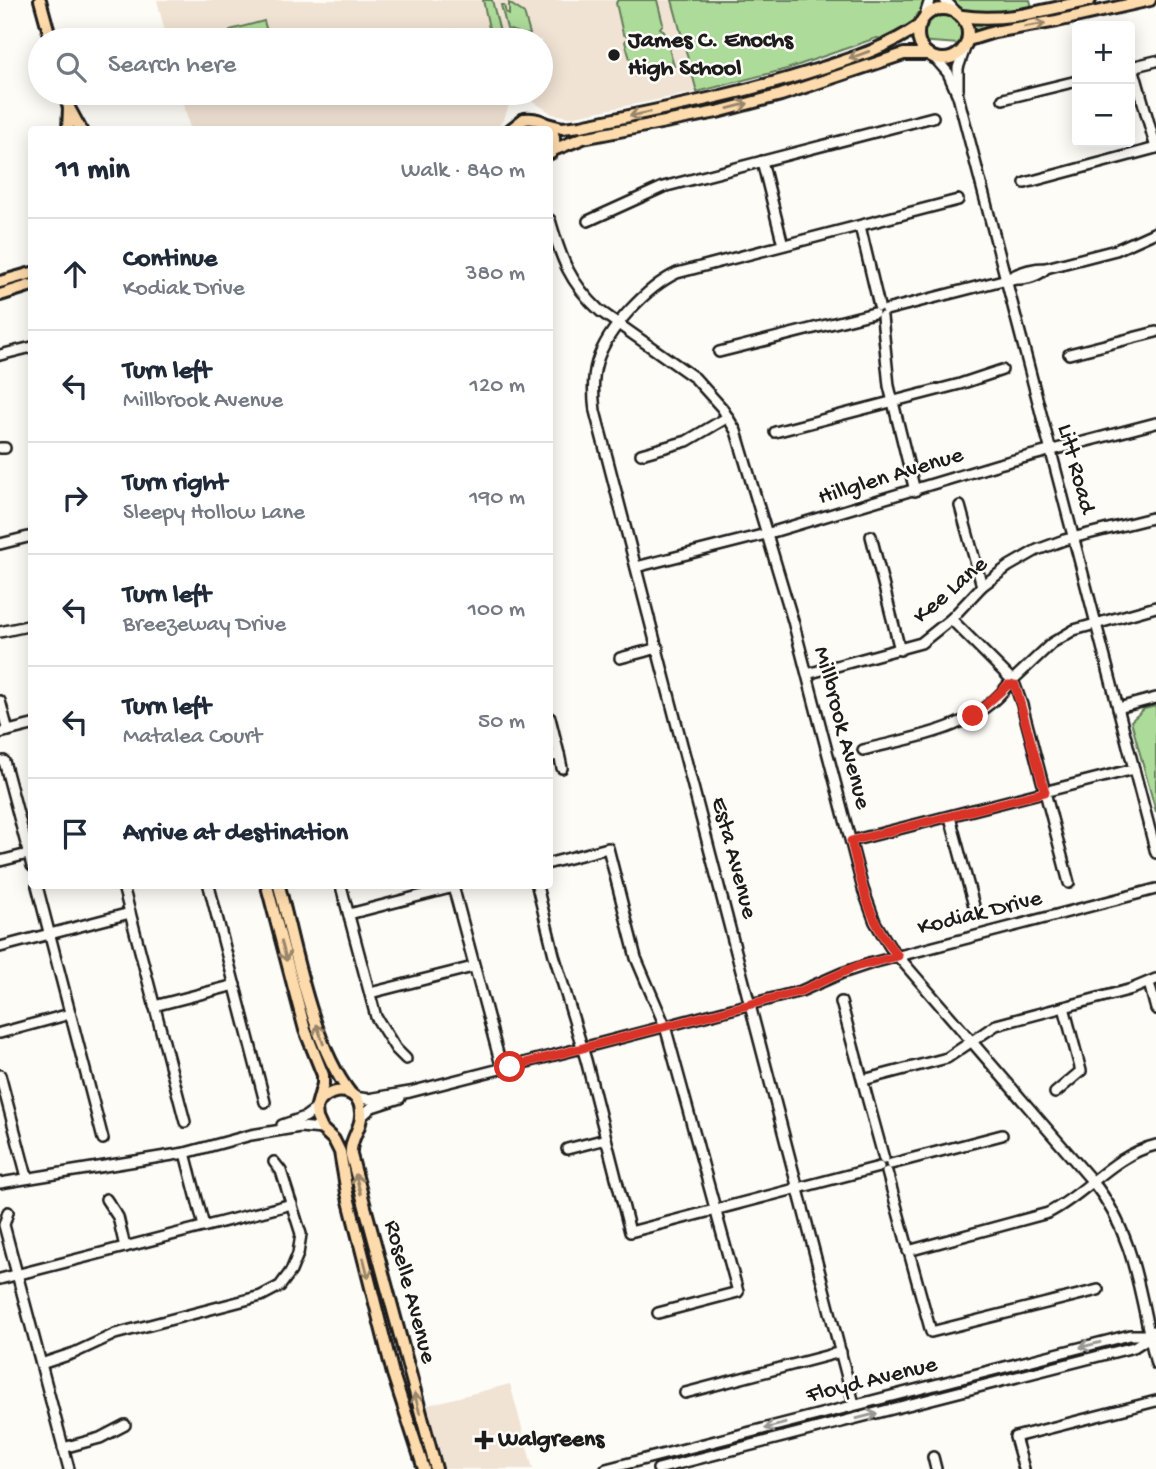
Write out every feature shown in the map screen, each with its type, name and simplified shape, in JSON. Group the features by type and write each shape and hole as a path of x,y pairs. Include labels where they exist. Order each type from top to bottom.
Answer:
{"main road":[{"path":"40,0 48,28"},
{"path":"515,126 524,119 535,118 562,128 581,126 736,93 796,77 895,41 938,9 981,19 1001,18 1090,0"},
{"path":"553,152 583,138 717,112 781,95 904,54 951,58 966,44 994,32 1057,22 1150,0"},
{"path":"958,14 967,23 966,44"},
{"path":"922,21 919,41 931,56"},
{"path":"68,105 79,126"},
{"path":"68,126 69,108"},
{"path":"0,282 28,274"},
{"path":"0,295 28,286"},
{"path":"268,889 305,1030 323,1074 317,1121 325,1131 344,1135 359,1121 361,1107 332,1068 312,1010 280,889"},
{"path":"318,1105 332,1092 340,1091 353,1095"},
{"name":"Roselle Avenue","path":"359,1121 351,1142 351,1157 436,1469"},
{"name":"Roselle Avenue","path":"325,1131 336,1144 342,1160 347,1193 386,1349 424,1469"}],"street":[{"path":"922,21 930,0"},
{"path":"945,0 958,14"},
{"name":"Litt Road","path":"958,96 958,68 966,44"},
{"name":"Litt Road","path":"931,56 948,73 958,96 1156,853"},
{"path":"1135,66 1156,61"},
{"path":"1025,183 1156,148 1135,77"},
{"path":"1003,99 1072,82"},
{"path":"588,221 663,187 933,117"},
{"path":"762,161 783,245"},
{"name":"Esta Avenue","path":"855,1404 594,400 597,361 645,293 677,273 958,200"},
{"path":"860,226 880,311 893,402 915,491"},
{"name":"Millbrook Avenue","path":"553,231 561,259 576,286 600,311 695,378 716,400 736,431 807,674 871,912 882,934 898,956 1093,1182 1112,1208 1127,1242 1154,1334 1156,1364"},
{"path":"719,352 1006,279 1036,268 1046,268 1116,250 1156,232"},
{"path":"1069,354 1156,332"},
{"path":"0,355 28,348"},
{"path":"775,432 893,402 1002,370"},
{"path":"641,454 687,441 728,417"},
{"name":"Hillglen Avenue","path":"636,567 766,534 1050,450 1156,423"},
{"path":"960,506 982,586"},
{"name":"Kee Lane","path":"807,674 900,650 928,638 951,619 982,586 1023,557 1074,537 1156,517"},
{"path":"871,536 900,650"},
{"path":"0,544 28,537"},
{"path":"863,750 962,722 982,710 1059,638 1080,627 1156,607"},
{"path":"951,619 1012,681 1069,883"},
{"path":"0,632 28,626"},
{"path":"620,658 658,648"},
{"path":"1118,708 1156,698"},
{"path":"0,701 4,732 28,726"},
{"path":"554,756 562,768"},
{"path":"0,862 28,854 4,761"},
{"path":"851,841 1134,769"},
{"path":"950,817 974,906"},
{"path":"553,862 608,848 636,958 665,1026 738,1292 658,1312"},
{"path":"38,889 103,1139"},
{"path":"124,889 184,1122"},
{"path":"210,889 265,1102"},
{"path":"342,889 376,1017 385,1034 406,1059"},
{"path":"349,914 442,889"},
{"path":"454,889 502,1069"},
{"path":"538,889 630,1232 1002,1135"},
{"name":"Kodiak Drive","path":"353,1095 368,1099 411,1092 502,1069 811,988 855,967 1156,889"},
{"path":"0,947 130,913"},
{"path":"370,993 473,967"},
{"path":"863,1080 947,1058 996,1025 1153,981 1156,1009"},
{"path":"154,1006 235,985"},
{"path":"841,1002 931,1332 1098,1290"},
{"path":"1055,1093 1081,1071 1065,1007"},
{"path":"0,1032 70,1014"},
{"path":"0,1075 27,1177"},
{"name":"Kodiak Drive","path":"359,1121 372,1107 411,1092"},
{"path":"0,1183 185,1153 305,1117 318,1105"},
{"path":"251,1135 304,1126 325,1131"},
{"path":"567,1150 606,1139"},
{"path":"908,1251 1040,1216 1063,1204 1129,1154 1156,1145"},
{"path":"185,1153 204,1226"},
{"path":"41,1364 116,1334 261,1296 280,1286 291,1271 298,1254 301,1234 281,1171 274,1162"},
{"path":"106,1199 118,1217 125,1247"},
{"path":"0,1279 292,1204"},
{"path":"8,1212 4,1225 69,1469"},
{"name":"Floyd Avenue","path":"606,1469 1129,1335 1154,1334"},
{"name":"Floyd Avenue","path":"658,1469 1133,1347 1154,1334"},
{"path":"685,1393 841,1352"},
{"path":"1024,1469 1015,1437 1156,1401"},
{"path":"63,1448 100,1438 125,1425"},
{"path":"638,1469 637,1466 699,1451 701,1445"},
{"path":"933,1457 936,1469"}],"shaded area":[{"name":"James C. Enochs High School","path":"157,0 672,0 697,92 570,117 552,114 538,105 553,105 553,28 164,28"},
{"name":"James C. Enochs High School","path":"184,105 509,105 498,126 189,126"},
{"path":"510,1384 533,1469 439,1469 420,1407"}],"green space":[{"path":"483,0 492,0 499,28 489,28"},
{"path":"618,0 657,0 663,24 660,28 664,31 674,66 635,76 625,42 628,37 623,34 616,3"},
{"path":"672,0 1030,0 1037,25 959,44 876,38 787,69 697,92"},
{"path":"509,3 524,13 528,28 507,28 501,5 504,5 509,15"},
{"path":"264,21 266,28 238,28"},
{"path":"1156,706 1156,812 1131,721 1144,709"}],"place":[{"name":"James C. Enochs High School","path":"614,55"},
{"name":"Walgreens","path":"484,1440"}],"route":[{"path":"510,1067 801,991 855,967 898,956 875,922 851,841 1045,792 1023,705 1015,685 1008,685 973,716"}]}
